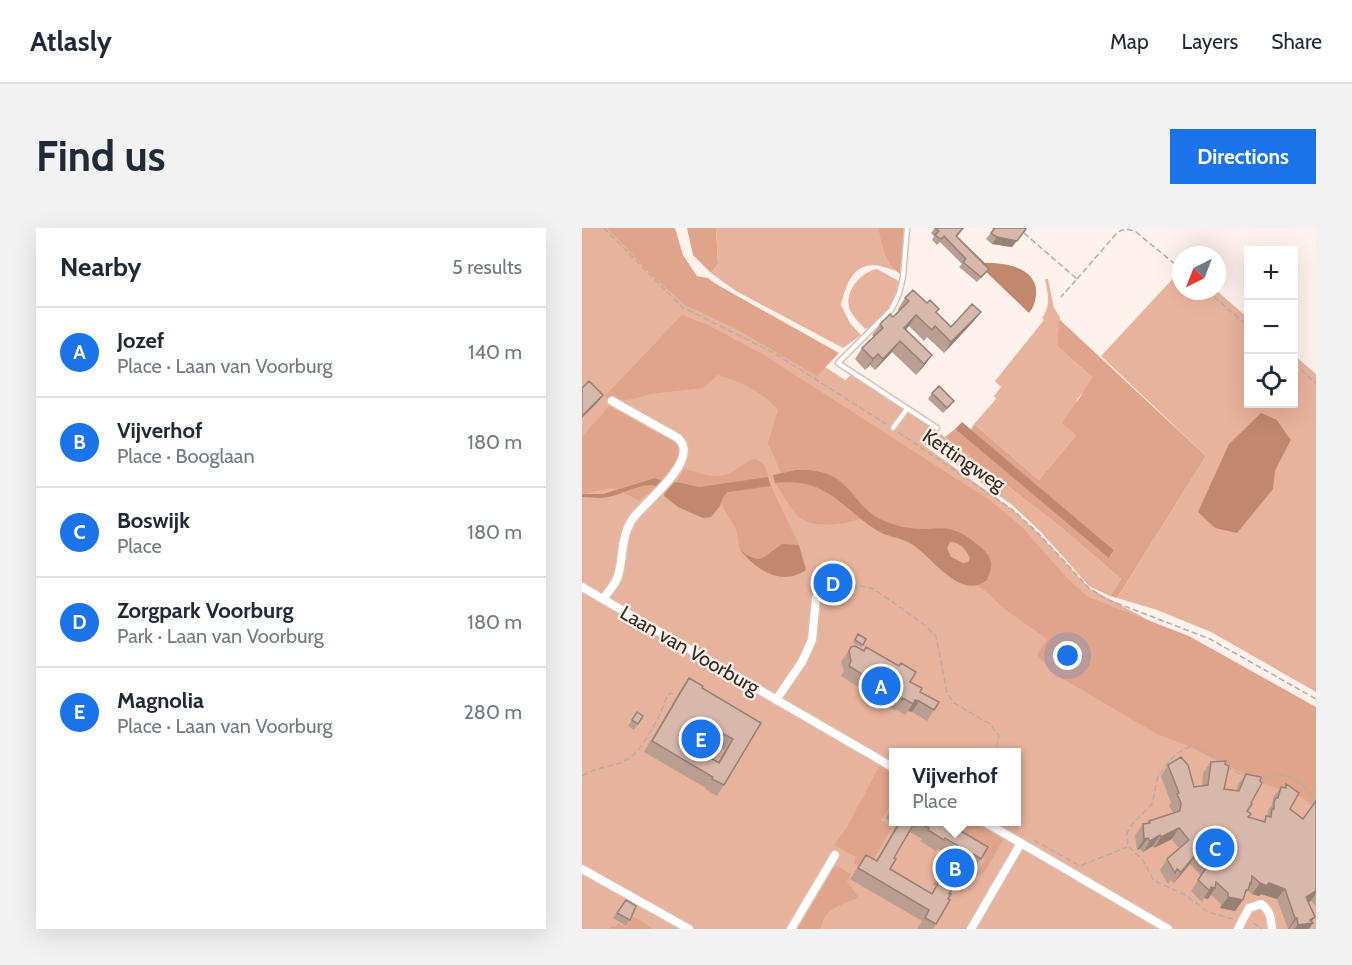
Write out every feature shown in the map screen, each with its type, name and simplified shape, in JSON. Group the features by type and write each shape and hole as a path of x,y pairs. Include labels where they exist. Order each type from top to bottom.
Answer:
{"street":[{"name":"Laan van Voorburg","path":"603,599 618,578 623,543 631,521 669,480 681,464 684,454 684,446 678,438 612,401"},
{"name":"Laan van Voorburg","path":"582,587 889,765"},
{"name":"Laan van Voorburg","path":"776,700 801,662 812,640 816,598"},
{"path":"992,826 1168,929"},
{"path":"971,929 1021,843"},
{"path":"791,929 835,855"},
{"path":"582,869 689,929"},
{"path":"1238,929 1249,908 1261,903 1271,916 1272,929"}],"lane":[{"path":"907,228 903,277 899,294 891,310 838,363 938,428"},
{"path":"893,428 907,409"}],"path":[{"name":"Kettingweg","path":"604,228 682,307 774,353 893,428 1013,510 1038,533 1089,588 1106,599 1210,639 1316,699"},
{"path":"1019,228 1077,279"},
{"path":"1061,297 1121,229 1136,232 1172,262"},
{"path":"1218,300 1244,322"},
{"path":"1298,368 1316,383"},
{"path":"816,598 861,586 874,589 922,623 936,636 947,693 954,703 990,724 999,735 996,748"},
{"path":"582,776 587,772 618,764 638,750 661,713 664,699 670,693 674,694"},
{"path":"1244,776 1223,765 1205,750 1191,746 1179,752 1170,759 1158,776 1152,804 1133,823 1127,833 1128,846 1142,859 1154,881 1184,894 1215,915 1255,923 1262,929"},
{"path":"1259,779 1280,775 1288,777 1306,788 1316,799"},
{"path":"1031,838 1080,866 1128,846"}],"shaded area":[{"path":"582,228 612,228 819,373 825,367 845,380 851,375 945,437 1063,529 1121,579 1110,596 1089,586 1041,532 1012,505 944,456 918,441 1013,510 1038,533 1089,588 1316,711 1316,929 582,929"},
{"path":"609,228 675,228 683,255 697,276 708,278 839,353 817,376 738,330 685,305 656,279"},
{"path":"687,228 716,228 718,264 711,273 693,255"},
{"path":"716,228 879,228 886,255 895,271 873,265 865,266 853,276 844,293 841,305 850,323 861,335 843,348 736,291 711,273 718,264"},
{"path":"879,228 904,228 901,274 888,260"},
{"path":"958,237 985,263 1019,268 1032,278 1036,295 1029,313 954,241"},
{"path":"877,269 904,284 899,298 885,317 865,329 850,310 849,296 855,284 865,274"},
{"path":"1045,279 1048,279 1054,308 1060,317 1057,346 1092,377 1086,390 1077,399 1076,435 1039,480 974,424 996,399 994,396 1001,387 995,381 1044,320 1042,318 1047,309 1048,299"},
{"path":"1172,280 1172,300 1226,299 1244,315 1244,408 1298,408 1298,358 1316,374 1316,692 1211,632 1157,610 1117,598 1206,456 1101,356","holes":["1277,420 1291,440 1275,471"]},
{"path":"682,315 708,325 764,355 991,501 1023,528 1067,578 1088,597 1189,636 1316,707 1316,808 1301,797 1262,783 1184,744 1157,734 1053,673 1037,655 1047,639 1002,607 975,584 979,584 991,566 941,528 917,529 885,523 867,510 845,486 829,476 800,471 781,473 768,443 778,410 751,388 718,375 703,388 650,394 611,402 605,396"},
{"path":"1059,319 1206,456 1117,598 1110,596 1121,579 1063,529 945,437 955,429 1110,557 1114,550 971,430 974,424 1039,480 1076,435 1062,423 1092,377 1057,346"},
{"path":"611,404 675,440 680,451 678,461 665,480 655,478 618,489 612,488 582,494 582,437"},
{"path":"1261,413 1277,420 1291,440 1275,471 1273,489 1237,533 1215,528 1198,512 1229,444"},
{"path":"962,422 1114,550 1109,558 955,429"},
{"path":"755,459 764,466 768,477 699,487 677,482 683,468 718,476 730,473"},
{"path":"796,470 828,474 847,487 876,517 908,528 946,529 958,532 986,552 991,562 987,580 977,585 967,585 956,581 910,543 876,530 830,495 807,484 775,483 773,475","holes":["950,542 954,542 965,550 970,559 968,562 963,563 951,557 947,548"]},
{"path":"768,477 771,486 728,492 711,517 703,518 678,507 664,496 665,489 657,486 641,486 609,497 582,497 582,494 603,494 655,478 670,483 677,482 699,487"},
{"path":"797,481 832,496 861,519 828,524 810,523 803,520 775,483"},
{"path":"659,485 662,487 647,494 639,501 623,492 639,487"},
{"path":"771,486 799,545 789,545 757,558 740,550 736,529 724,510 722,500 723,496 731,491"},
{"path":"782,544 799,545 806,570 788,577 770,574 754,564 740,550 758,559"},
{"path":"880,765 889,771 889,807 881,820 892,828 867,870 854,863 856,857 834,845 847,827"},
{"path":"946,826 985,826 1005,837 982,876 977,875 985,859 945,837"},
{"path":"834,866 851,874 847,881 859,898 829,912 821,929 795,929"},
{"path":"633,916 653,929 609,929 611,926 616,927 618,923 626,928"}],"building":[{"path":"935,228 963,228 956,236 989,269 981,277 963,262 966,259 944,236 941,239 935,235 939,231"},
{"path":"995,228 1026,229 1017,241 997,237 991,233"},
{"path":"913,290 927,303 930,300 939,309 936,312 951,327 972,304 981,312 951,342 935,326 932,330 916,315 904,328 932,355 924,364 900,341 883,359 878,354 873,359 862,348 883,328 880,324 890,314 893,317 909,301 905,298"},
{"path":"589,381 603,395 582,416 582,388"},
{"path":"939,386 954,401 947,408 932,393"},
{"path":"858,634 866,639 863,645 855,640"},
{"path":"855,646 864,651 866,647 899,666 901,663 916,672 910,682 922,688 920,692 939,702 934,710 919,701 915,700 913,704 903,698 902,700 849,666 851,661 849,651"},
{"path":"689,678 761,723 724,785 652,741","holes":["720,732 733,739 719,763 699,751 706,739 714,743"]},
{"path":"637,712 643,716 638,724 632,720"},
{"path":"1181,757 1188,765 1194,787 1208,785 1211,762 1226,761 1225,764 1229,766 1224,789 1239,791 1246,774 1261,777 1262,783 1247,811 1251,814 1248,817 1265,822 1266,816 1271,817 1274,802 1278,798 1281,787 1286,788 1286,784 1299,793 1290,809 1303,819 1316,801 1316,891 1306,897 1315,917 1310,920 1313,923 1298,925 1285,889 1269,883 1267,886 1252,876 1251,884 1243,900 1228,897 1228,893 1216,882 1215,888 1211,887 1210,891 1198,880 1208,865 1197,853 1181,872 1177,869 1175,873 1167,859 1189,840 1179,828 1150,841 1148,838 1144,839 1143,824 1180,811 1181,803 1177,794 1179,793 1168,765"},
{"path":"898,826 912,826 890,869 932,894 943,875 940,874 946,864 949,865 960,847 945,838 944,840 925,826 952,826 988,847 981,859 973,854 949,894 951,894 948,899 950,900 936,924 925,918 929,910 858,868 866,855 877,861"},
{"path":"626,900 636,906 630,920 617,913"}],"place":[{"name":"Zorgpark Voorburg","path":"833,583"},
{"name":"Jozef","path":"881,686"},
{"name":"Magnolia","path":"701,739"},
{"name":"Boswijk","path":"1215,848"},
{"name":"Vijverhof","path":"955,868"}]}
